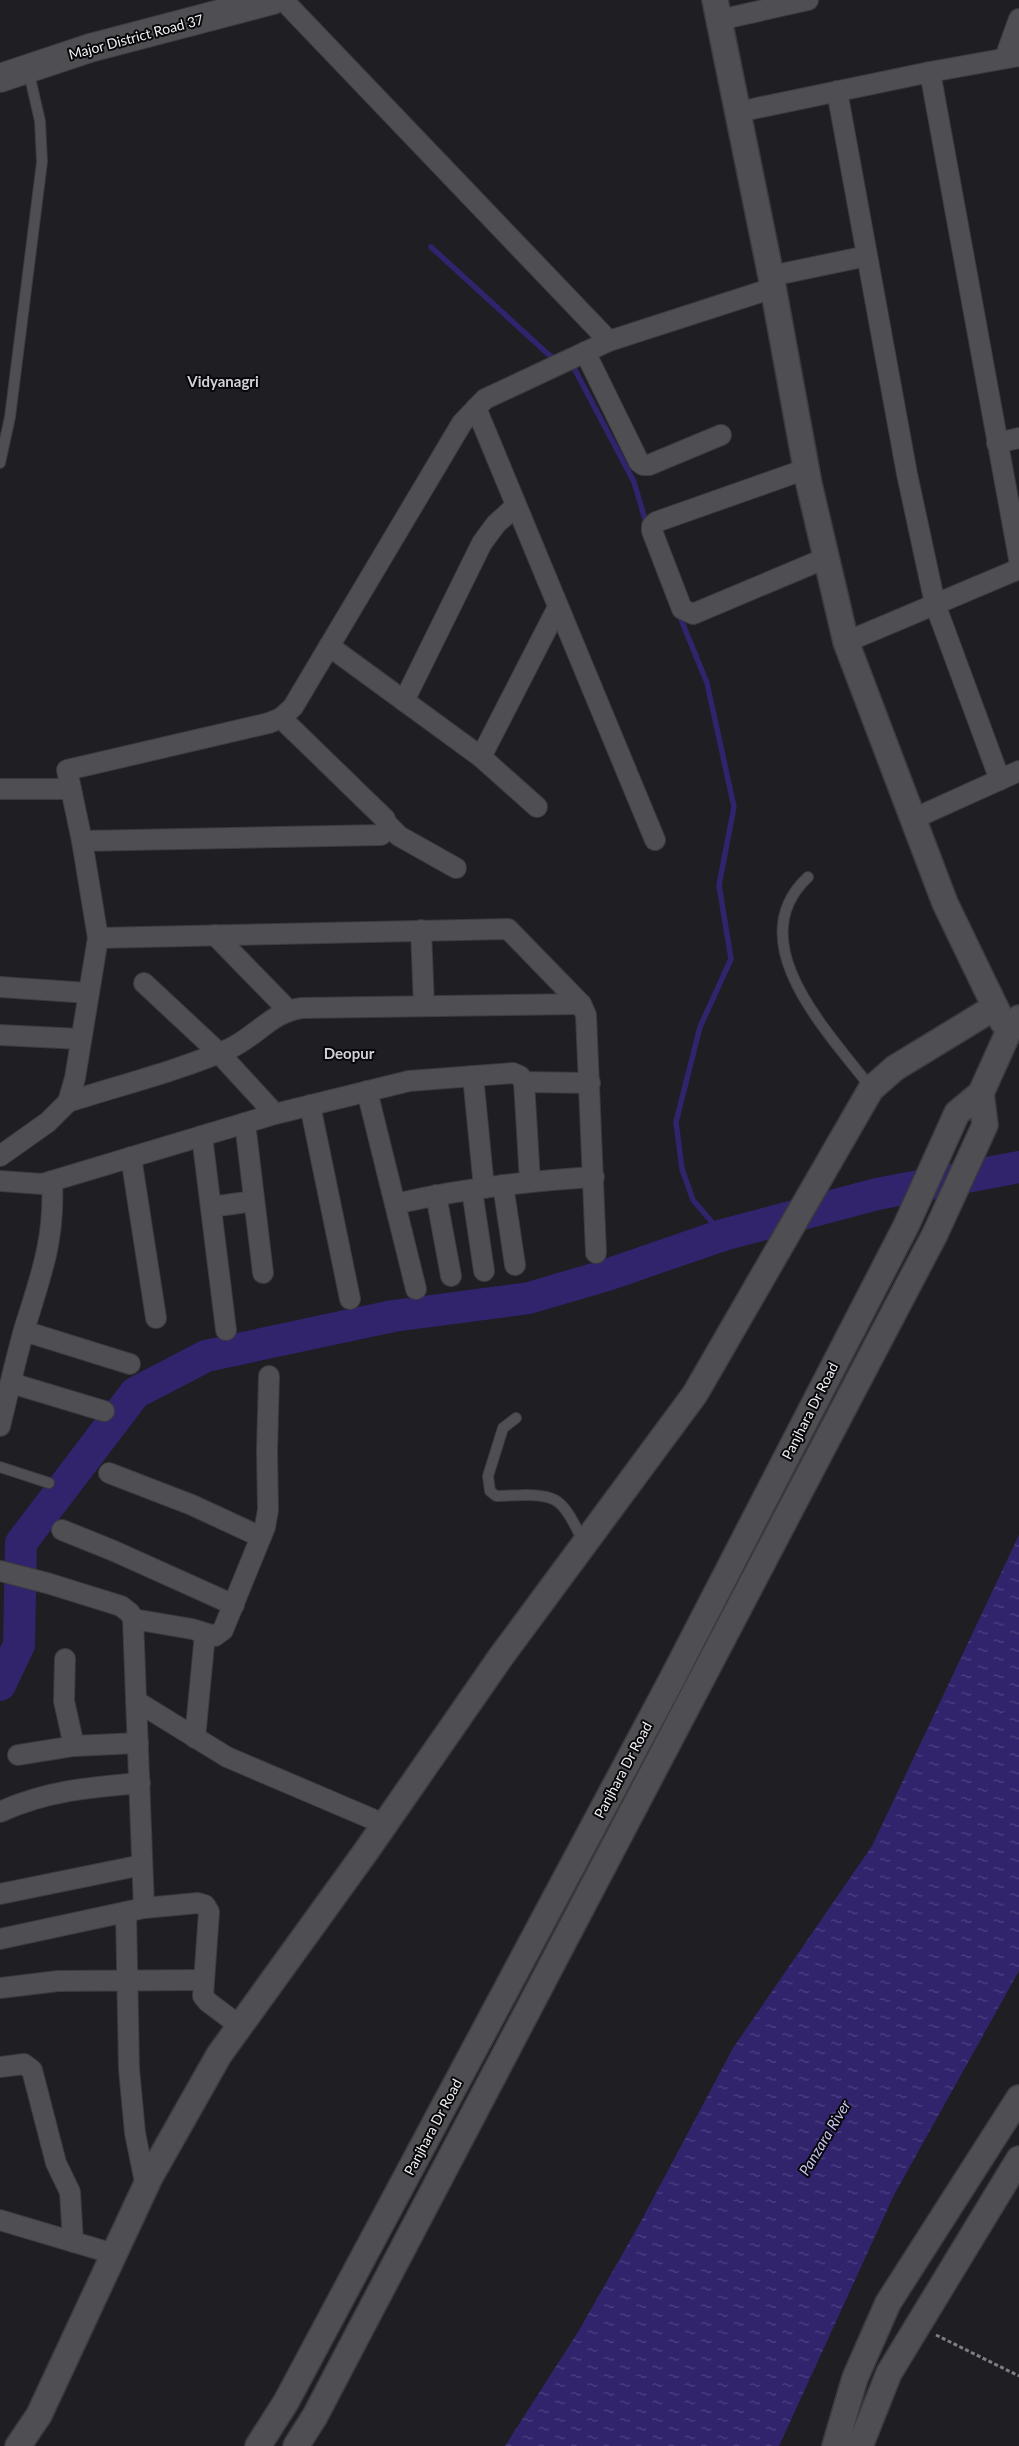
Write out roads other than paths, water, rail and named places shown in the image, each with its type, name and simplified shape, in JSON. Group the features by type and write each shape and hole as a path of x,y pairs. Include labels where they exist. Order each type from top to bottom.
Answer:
{"main road":[{"name":"Major District Road 37","path":"0,78 90,48 273,0"}],"street":[{"path":"283,0 609,341"},
{"path":"808,0 717,10 772,282 806,469 846,642 945,903 995,1007 1013,1025"},
{"path":"738,112 1012,57 1019,19"},
{"path":"930,72 1019,559"},
{"path":"837,91 907,474 935,604 1000,780"},
{"path":"68,1102 75,1078 98,938 82,841 67,770 269,723 281,718 293,707 462,423 485,399 609,341 772,282 867,256"},
{"path":"586,352 639,462 643,465 649,465 721,434"},
{"path":"476,408 655,840"},
{"path":"997,443 1019,438"},
{"path":"806,469 656,522 652,526 652,531 682,609 693,614 826,558"},
{"path":"404,701 482,543 496,524 516,506"},
{"path":"846,642 1019,569"},
{"path":"481,758 558,607"},
{"path":"330,646 481,758 537,807"},
{"path":"281,718 386,820 388,825 400,836 456,868"},
{"path":"913,819 1019,771"},
{"path":"0,788 71,789"},
{"path":"82,841 381,835 386,831 388,825"},
{"path":"98,938 508,929 515,934 581,1004 588,1024 596,1253"},
{"path":"422,930 424,1006"},
{"path":"215,935 288,1010"},
{"path":"144,983 220,1053 276,1114"},
{"path":"0,987 89,993"},
{"path":"0,1156 48,1122 68,1102 232,1048 288,1010 302,1008 581,1004"},
{"path":"18,2446 39,2415 146,2187 219,2055 500,1658 696,1394 871,1089 895,1068 995,1007"},
{"name":"Panjhara Dr Road","path":"258,2446 286,2402 666,1690 906,1226 957,1113 980,1092 1013,1025"},
{"path":"0,1035 81,1039"},
{"path":"0,1181 42,1184 276,1114 409,1081 514,1073 520,1076 524,1082 530,1181"},
{"path":"473,1076 487,1187 484,1271"},
{"path":"524,1082 590,1083"},
{"path":"367,1091 416,1289"},
{"name":"Panjhara Dr Road","path":"296,2446 333,2381 935,1234 985,1125 980,1092"},
{"path":"310,1105 350,1299"},
{"path":"245,1123 263,1272"},
{"path":"202,1136 226,1330"},
{"path":"131,1157 156,1318"},
{"path":"395,1204 436,1195 530,1181 594,1177"},
{"path":"0,1426 6,1392 42,1275 50,1242 54,1214 52,1181"},
{"path":"487,1187 515,1265"},
{"path":"436,1195 452,1276"},
{"path":"211,1208 254,1201"},
{"path":"24,1331 130,1364"},
{"path":"133,1620 192,1629 215,1636 220,1634 262,1537 268,1510 267,1451 270,1376"},
{"path":"6,1392 104,1411"},
{"path":"109,1473 192,1505 262,1537"},
{"path":"62,1530 114,1551 234,1605"},
{"path":"2,1571 121,1606 130,1613 133,1620 142,1864 127,1980 129,2070 135,2133 146,2187"},
{"path":"196,1738 206,1634"},
{"path":"65,1659 64,1701 74,1746"},
{"path":"136,1701 227,1758 384,1824"},
{"path":"18,1755 74,1746 138,1743"},
{"path":"0,1812 25,1800 60,1791 140,1783"},
{"path":"0,1894 142,1864"},
{"path":"0,1939 135,1910 198,1903 205,1905 209,1912 204,1996 208,2002 240,2026"},
{"path":"0,1988 58,1981 204,1980"},
{"path":"0,2066 24,2064 32,2070 56,2163 70,2192 73,2242"},
{"path":"835,2446 855,2378 888,2303 1019,2098"},
{"path":"860,2446 889,2373 1019,2159"},
{"path":"0,2220 114,2254"}],"lane":[{"path":"0,464 10,417 42,162 40,121 28,68"},
{"path":"808,877 796,888 786,907 782,926 782,946 790,972 804,999 871,1089"},
{"path":"516,1418 503,1428 488,1476 490,1491 496,1496 546,1497 556,1500 564,1508 585,1543"},
{"path":"0,1467 49,1483"}],"water":[{"name":"Panzara River","path":"1019,1535 1019,1971 894,2195 779,2446 505,2446 578,2332 639,2225 733,2048 872,1846"}],"waterway":[{"path":"431,247 549,355 558,360"},
{"path":"569,365 574,368 634,482 647,526"},
{"path":"678,612 707,683 734,807 719,885 731,959 700,1027 676,1122 682,1169 693,1200 723,1235"},
{"path":"0,1685 19,1645 21,1543 135,1393 206,1356 393,1316 529,1298 604,1276 723,1235 877,1194 1019,1167"}],"district":[{"name":"Vidyanagri","path":"223,382"},
{"name":"Deopur","path":"349,1054"}]}
